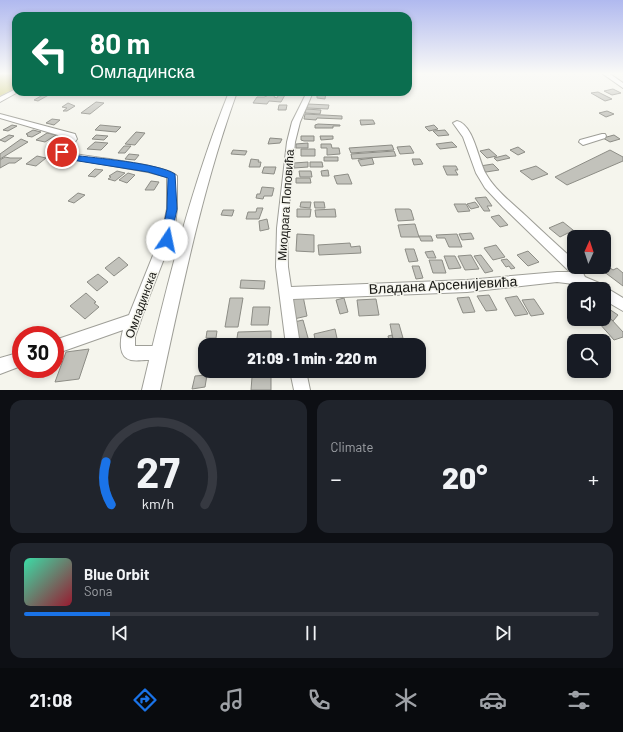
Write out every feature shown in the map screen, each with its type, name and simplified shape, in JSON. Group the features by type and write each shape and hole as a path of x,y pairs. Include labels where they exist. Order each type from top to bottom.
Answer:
{"main road":[{"path":"152,390 185,246 203,180 232,96"}],"street":[{"path":"0,100 12,93"},
{"name":"Миодрага Поповића","path":"292,338 284,293 282,241 291,142 296,122 308,96"},
{"name":"Омладинска","path":"0,116 72,136 73,139 62,152 64,155 148,169 167,173 172,176 172,209 167,240 134,320 127,343 129,350 132,353 160,353"},
{"path":"457,123 464,129 470,139 477,165 486,182 499,197 570,264 578,274 580,280"},
{"path":"584,142 602,136"},
{"name":"Владана Арсенијевића","path":"284,293 467,286 557,277 580,280 584,282"},
{"path":"611,297 623,305"},
{"path":"64,344 134,320"},
{"path":"0,366 12,362"},
{"path":"299,378 302,390"}],"shaded area":[{"path":"0,92 8,92 0,96"}],"building":[{"path":"598,92 612,99 605,101 591,93"},
{"path":"606,92 621,93 612,95"},
{"path":"41,96 47,96 38,101 34,100"},
{"path":"274,96 277,98 278,96 284,96 281,102 269,101 267,104 253,103 257,97"},
{"path":"317,96 326,96 325,99 317,98"},
{"path":"96,102 104,103 90,114 81,113"},
{"path":"68,103 75,106 67,111 63,111 67,108 62,107"},
{"path":"308,104 329,105 328,109 307,108"},
{"path":"279,105 287,105 286,110 278,110"},
{"path":"306,109 321,110 320,114 305,113"},
{"path":"607,111 614,114 606,117 599,113"},
{"path":"305,114 342,116 342,119 304,119"},
{"path":"52,119 60,120 54,125 46,123"},
{"path":"360,120 373,120 375,124 361,125"},
{"path":"12,125 17,126 8,131 3,130"},
{"path":"100,125 121,127 116,132 95,130"},
{"path":"315,125 340,126 333,126 333,128 315,128"},
{"path":"434,125 438,129 429,131 425,127"},
{"path":"33,130 41,132 32,137 27,136 28,135 26,134"},
{"path":"445,130 449,135 438,136 433,131"},
{"path":"136,132 145,133 135,145 125,144"},
{"path":"47,133 56,135 45,142 36,140"},
{"path":"9,135 14,136 5,142 0,140"},
{"path":"96,135 108,136 104,140 92,139"},
{"path":"614,135 620,139 610,142 603,138"},
{"path":"301,136 314,136 314,141 301,140"},
{"path":"320,136 333,136 333,139 321,140"},
{"path":"270,138 282,139 280,143 268,144"},
{"path":"21,139 28,142 0,159 0,154"},
{"path":"95,142 108,143 101,150 87,149"},
{"path":"452,142 457,147 440,149 436,144"},
{"path":"56,143 63,144 56,150 49,148"},
{"path":"308,143 308,148 296,148 296,144"},
{"path":"321,144 331,144 332,148 339,148 340,154 327,155 327,148 321,148"},
{"path":"392,145 394,150 351,153 349,148"},
{"path":"124,146 131,146 125,153 118,153"},
{"path":"410,146 414,153 400,154 397,147"},
{"path":"518,147 525,152 518,155 510,150"},
{"path":"301,149 315,149 315,156 301,156"},
{"path":"489,149 497,156 487,158 480,151"},
{"path":"233,150 247,151 245,155 231,154"},
{"path":"610,150 623,157 623,161 567,185 555,177"},
{"path":"394,151 396,156 352,159 351,154"},
{"path":"129,154 139,155 135,160 125,159"},
{"path":"506,155 510,158 497,161 494,158"},
{"path":"37,156 46,158 36,166 26,164"},
{"path":"5,157 22,158 15,163 9,163 0,168 0,160"},
{"path":"324,157 338,157 338,161 324,161"},
{"path":"372,158 374,164 361,166 358,160"},
{"path":"251,159 259,160 258,162 261,162 260,167 249,167"},
{"path":"412,159 420,159 423,164 414,165"},
{"path":"308,162 308,167 294,168 294,163"},
{"path":"310,162 322,162 323,167 310,167"},
{"path":"493,164 499,170 486,172 480,166"},
{"path":"443,166 456,166 458,170 455,170 458,175 447,175"},
{"path":"536,166 548,174 532,180 520,171"},
{"path":"264,167 276,167 274,174 262,173"},
{"path":"95,169 103,170 95,177 88,176"},
{"path":"328,170 329,176 322,176 321,171"},
{"path":"117,171 125,173 115,181 108,179 111,177 109,176"},
{"path":"299,171 311,171 312,177 300,177"},
{"path":"128,173 135,175 127,183 119,180"},
{"path":"348,174 352,184 337,184 334,176"},
{"path":"296,178 310,178 311,183 296,183"},
{"path":"151,181 159,182 154,190 145,190"},
{"path":"262,187 274,188 272,196 264,196 263,199 256,198 257,194 260,194"},
{"path":"78,193 85,195 74,203 68,201"},
{"path":"486,197 492,206 487,206 490,211 484,211 475,198"},
{"path":"301,202 311,202 310,208 300,207"},
{"path":"314,202 324,202 325,208 315,208"},
{"path":"475,202 479,207 471,209 467,204"},
{"path":"454,204 466,204 470,211 458,212"},
{"path":"257,208 263,208 259,219 246,219 248,212 256,212"},
{"path":"297,209 311,209 310,217 297,217"},
{"path":"335,209 336,217 316,217 315,210"},
{"path":"395,209 411,210 414,220 398,221"},
{"path":"223,210 234,210 232,216 221,215"},
{"path":"499,215 508,225 500,227 491,217"},
{"path":"267,219 269,229 260,231 259,221"},
{"path":"563,222 573,230 567,230 567,234 560,237 549,228"},
{"path":"415,224 419,237 401,237 398,225"},
{"path":"471,233 474,239 462,240 459,234"},
{"path":"297,234 314,235 314,252 296,251"},
{"path":"457,234 462,247 449,247 445,238 437,238 436,235"},
{"path":"419,236 431,236 433,241 421,241"},
{"path":"350,243 351,247 360,246 361,253 319,255 318,245"},
{"path":"496,245 505,257 493,260 484,248"},
{"path":"405,249 414,249 418,261 409,262"},
{"path":"433,251 436,258 428,258 425,252"},
{"path":"528,251 539,262 528,266 517,255"},
{"path":"471,255 479,269 465,270 458,256"},
{"path":"481,255 493,271 485,273 474,256"},
{"path":"444,256 455,256 461,268 449,269"},
{"path":"119,257 128,265 114,276 105,268"},
{"path":"507,259 515,268 511,269 509,266 506,267 501,260"},
{"path":"429,260 442,260 446,273 433,273"},
{"path":"412,266 419,266 423,278 416,279"},
{"path":"617,268 623,273 623,286 607,274 611,274 611,269 613,270"},
{"path":"98,274 108,282 97,291 87,282"},
{"path":"241,280 265,281 264,289 240,288"},
{"path":"86,293 96,302 94,303 99,307 85,319 70,306"},
{"path":"489,295 497,310 486,311 477,296"},
{"path":"303,296 307,316 294,319 290,299"},
{"path":"517,296 528,314 515,316 505,298"},
{"path":"469,297 475,312 463,313 457,298"},
{"path":"230,298 243,298 238,327 225,327"},
{"path":"344,298 348,312 340,314 336,300"},
{"path":"376,299 379,315 359,316 357,300"},
{"path":"534,299 544,314 531,316 522,300"},
{"path":"253,307 270,307 268,325 251,325"},
{"path":"611,310 618,315 613,321 611,319"},
{"path":"611,319 623,332 623,337 614,340 611,334 609,334 602,326 611,326"},
{"path":"303,320 308,338 297,338 294,322"},
{"path":"390,324 399,324 403,338 393,338"},
{"path":"335,329 337,338 315,338 314,334"},
{"path":"207,331 217,331 216,338 206,338"},
{"path":"271,331 271,338 237,338 238,332"},
{"path":"392,335 393,338 388,338 388,336"},
{"path":"89,349 79,379 55,382 56,378 64,378 64,357 66,352"},
{"path":"195,376 198,376 198,378 206,378 205,387 192,389"},
{"path":"252,378 271,378 271,390 251,390"}],"route":[{"path":"62,152 64,155 72,157 148,169 167,173 172,176 172,209 167,240"}]}
